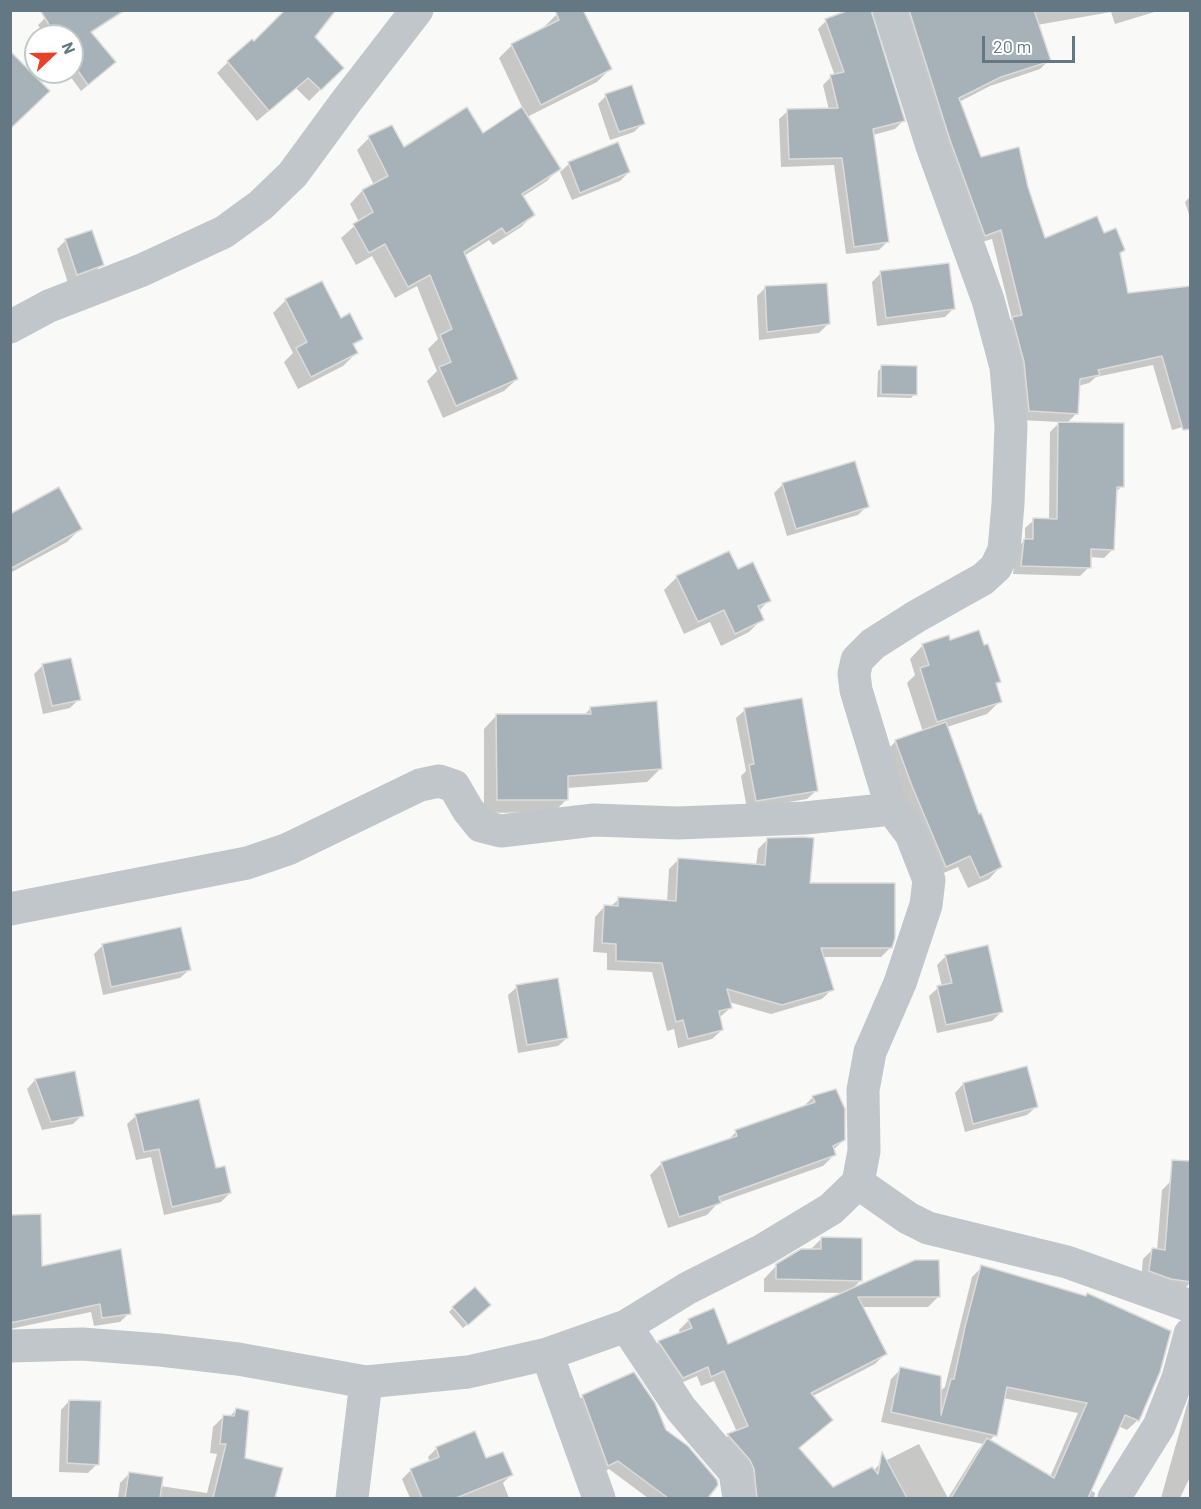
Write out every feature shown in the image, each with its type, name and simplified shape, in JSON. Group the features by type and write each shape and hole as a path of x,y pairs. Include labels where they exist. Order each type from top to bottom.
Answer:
{"street":[{"path":"10,327 49,306 142,270 224,232 261,204 293,174 345,102 417,10"},
{"path":"10,1346 82,1344 160,1350 238,1359 366,1382 468,1372 547,1354 626,1326 688,1288 763,1250 831,1209 858,1184 864,1151 863,1090 870,1052 900,983 926,905 929,880 912,834 892,809 856,690 854,674 857,660 873,644 917,615 983,579 996,567 1004,550 1011,426 1006,367 988,300 932,147 889,10"},
{"path":"10,909 247,863 288,849 420,785 439,781 454,786 468,810 481,826 501,831 594,820 678,823 805,818 892,809"},
{"path":"858,1184 908,1218 928,1228 1066,1262 1191,1306"},
{"path":"626,1326 681,1409 735,1472 739,1498"},
{"path":"1114,1498 1159,1426 1178,1378 1191,1334"},
{"path":"547,1354 599,1498"},
{"path":"352,1498 366,1382"}],"building":[{"path":"40,10 125,10 91,32 116,62 88,85 84,79 84,24 49,24"},
{"path":"285,10 336,10 315,37 344,68 321,90 308,78 269,111 227,61 252,39 254,41"},
{"path":"555,10 583,10 612,69 541,105 511,44 559,20"},
{"path":"849,10 871,10 905,121 873,129 889,242 854,247 842,158 789,159 787,109 838,108 830,75 844,72 825,19"},
{"path":"909,10 1034,10 1051,61 1001,77 959,98 981,157 1019,147 1028,187 1045,238 1097,216 1104,233 1116,228 1125,250 1120,253 1128,293 1191,286 1191,429 1183,430 1162,356 1098,370 1100,375 1080,379 1078,414 1029,411 1024,362 1012,317 1022,315 1001,230 985,236 950,140"},
{"path":"10,51 24,65 24,84 43,84 50,91 10,129"},
{"path":"632,85 645,124 619,132 605,94"},
{"path":"467,107 483,133 522,107 561,169 522,194 535,215 506,234 502,228 464,252 518,379 456,406 439,367 451,362 440,335 452,329 430,275 408,287 385,244 369,253 353,224 373,212 362,190 388,176 368,136 392,125 404,147"},
{"path":"618,142 630,172 580,193 568,162"},
{"path":"92,230 104,265 77,275 65,239"},
{"path":"949,263 955,309 886,318 880,271"},
{"path":"322,281 341,318 350,313 363,339 353,344 358,353 311,377 296,348 307,342 285,299"},
{"path":"827,283 830,324 767,332 765,286"},
{"path":"881,365 917,366 917,395 881,394"},
{"path":"1058,422 1124,423 1124,487 1117,487 1114,550 1091,549 1091,568 1021,566 1024,539 1033,539 1033,518 1057,519"},
{"path":"855,461 869,507 796,529 782,483"},
{"path":"59,487 82,529 10,569 10,514"},
{"path":"729,551 738,569 753,562 771,601 758,606 764,620 735,634 724,610 698,622 676,576"},
{"path":"979,630 984,645 988,644 1001,682 996,683 1002,702 937,722 920,668 929,665 922,644 949,635 950,640"},
{"path":"71,658 81,700 52,706 42,664"},
{"path":"802,698 818,791 756,801 749,765 754,764 744,708"},
{"path":"657,701 662,769 568,776 568,800 497,800 496,714 591,714 590,707"},
{"path":"946,722 979,814 981,813 1002,867 980,878 970,856 946,867 895,740"},
{"path":"767,838 814,838 810,883 895,883 895,938 892,948 821,948 834,990 782,1005 727,989 732,1008 719,1011 723,1030 688,1039 683,1020 676,1022 662,963 616,961 616,944 602,943 604,905 618,906 618,897 676,901 678,858 765,865"},
{"path":"181,927 191,970 111,987 102,944"},
{"path":"988,945 1003,1012 946,1025 937,986 952,983 945,955"},
{"path":"558,978 568,1038 527,1045 516,985"},
{"path":"1027,1066 1038,1107 973,1124 963,1083"},
{"path":"75,1071 84,1116 51,1122 35,1079"},
{"path":"836,1089 845,1109 845,1140 833,1146 836,1155 719,1197 721,1203 679,1217 661,1162 737,1136 735,1130 815,1102 812,1096"},
{"path":"199,1099 216,1168 225,1166 231,1193 172,1207 159,1149 144,1152 135,1114"},
{"path":"1172,1160 1191,1161 1191,1282 1171,1279 1149,1271 1152,1248 1165,1250"},
{"path":"41,1214 42,1266 121,1249 131,1314 102,1318 100,1304 10,1323 10,1215"},
{"path":"821,1237 862,1238 862,1281 776,1279 776,1264 801,1249 821,1249"},
{"path":"915,1260 939,1260 940,1297 858,1297 887,1354 811,1393 833,1420 799,1448 833,1487 872,1467 878,1474 882,1452 907,1498 757,1498 754,1469 750,1460 727,1434 748,1426 724,1371 711,1377 708,1367 683,1378 658,1341 692,1328 688,1319 714,1308 728,1344"},
{"path":"981,1265 1086,1296 1087,1293 1171,1331 1160,1372 1139,1421 1125,1415 1088,1498 951,1498 987,1438 1054,1478 1087,1403 1007,1387 997,1436 891,1412 900,1367 941,1376 941,1415 951,1379 954,1379"},
{"path":"475,1287 491,1305 468,1325 452,1307"},
{"path":"634,1372 655,1403 666,1430 688,1446 717,1480 718,1485 708,1498 668,1498 618,1461 608,1466 582,1395"},
{"path":"69,1400 101,1401 99,1465 67,1463"},
{"path":"236,1408 249,1411 245,1458 283,1468 275,1498 213,1498 226,1444 220,1444 223,1415 234,1416"},
{"path":"475,1431 486,1458 503,1452 513,1475 456,1498 422,1498 410,1469 439,1457 436,1447"},
{"path":"129,1472 163,1477 160,1498 125,1498"}]}
